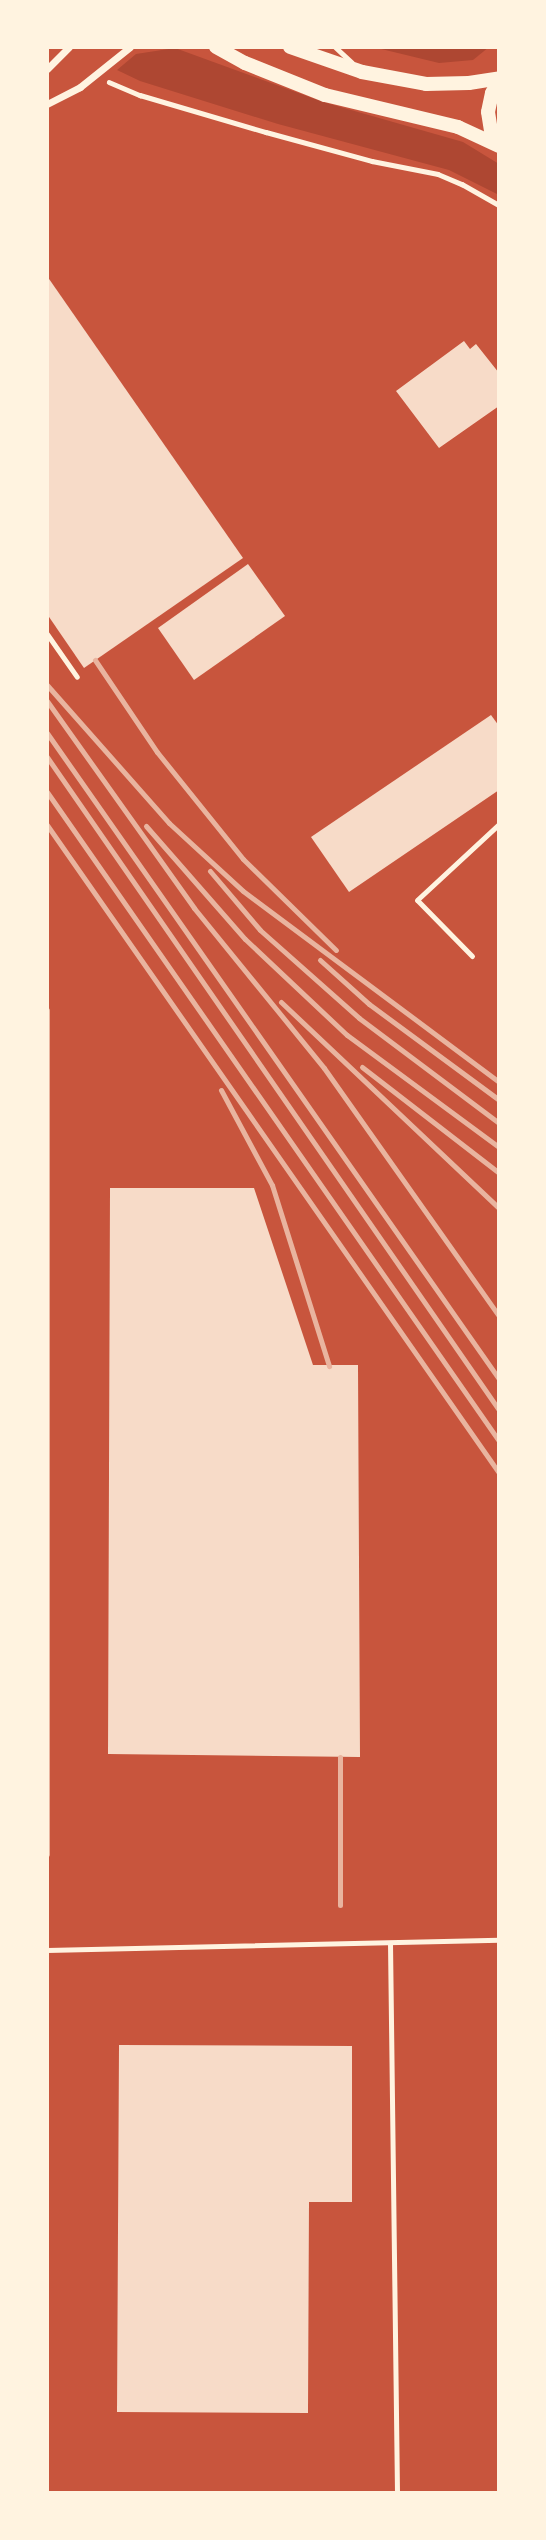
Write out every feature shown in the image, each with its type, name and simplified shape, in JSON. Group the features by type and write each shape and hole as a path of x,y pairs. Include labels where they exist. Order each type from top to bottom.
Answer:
{"main road":[{"path":"216,47 325,95 458,127 499,145"},
{"path":"290,47 362,72 426,84 499,80"},
{"path":"499,80 492,93 488,112 491,130 499,145"}],"street":[{"path":"47,69 69,47"},
{"path":"47,104 80,87 94,73 131,47"}],"lane":[{"path":"335,47 362,72"},
{"path":"47,634 77,677"},
{"path":"472,956 417,900 499,824"},
{"path":"47,1951 499,1940"},
{"path":"390,1943 397,2493"}],"path":[{"path":"94,73 121,89 266,132 450,178 499,205"}],"shaded area":[{"path":"373,47 489,47 473,60 439,63"},
{"path":"175,48 323,102 463,142 499,164 499,195 449,170 278,124 140,81 117,70 136,54"}],"building":[{"path":"47,276 243,558 84,668 47,614"},
{"path":"464,341 470,349 476,344 499,373 499,406 439,448 396,391"},
{"path":"248,564 285,616 194,680 158,628"},
{"path":"491,715 499,726 499,790 349,892 311,837"},
{"path":"110,1188 254,1188 313,1365 358,1365 360,1757 108,1754"},
{"path":"119,2045 352,2046 352,2202 309,2202 308,2413 117,2412"}],"railway":[{"path":"95,660 157,752 243,859 336,950"},
{"path":"47,685 169,823 243,891 499,1082"},
{"path":"47,701 194,908 324,1068 499,1316"},
{"path":"47,733 499,1379"},
{"path":"47,757 499,1410"},
{"path":"47,792 499,1441"},
{"path":"47,825 499,1473"},
{"path":"146,826 245,939 347,1035 499,1147"},
{"path":"210,871 260,930 359,1018 499,1123"},
{"path":"320,960 369,1004 499,1100"},
{"path":"281,1002 499,1208"},
{"path":"47,1010 47,1854"},
{"path":"362,1067 499,1173"},
{"path":"221,1090 272,1185 329,1366"},
{"path":"340,1757 340,1905"}]}
